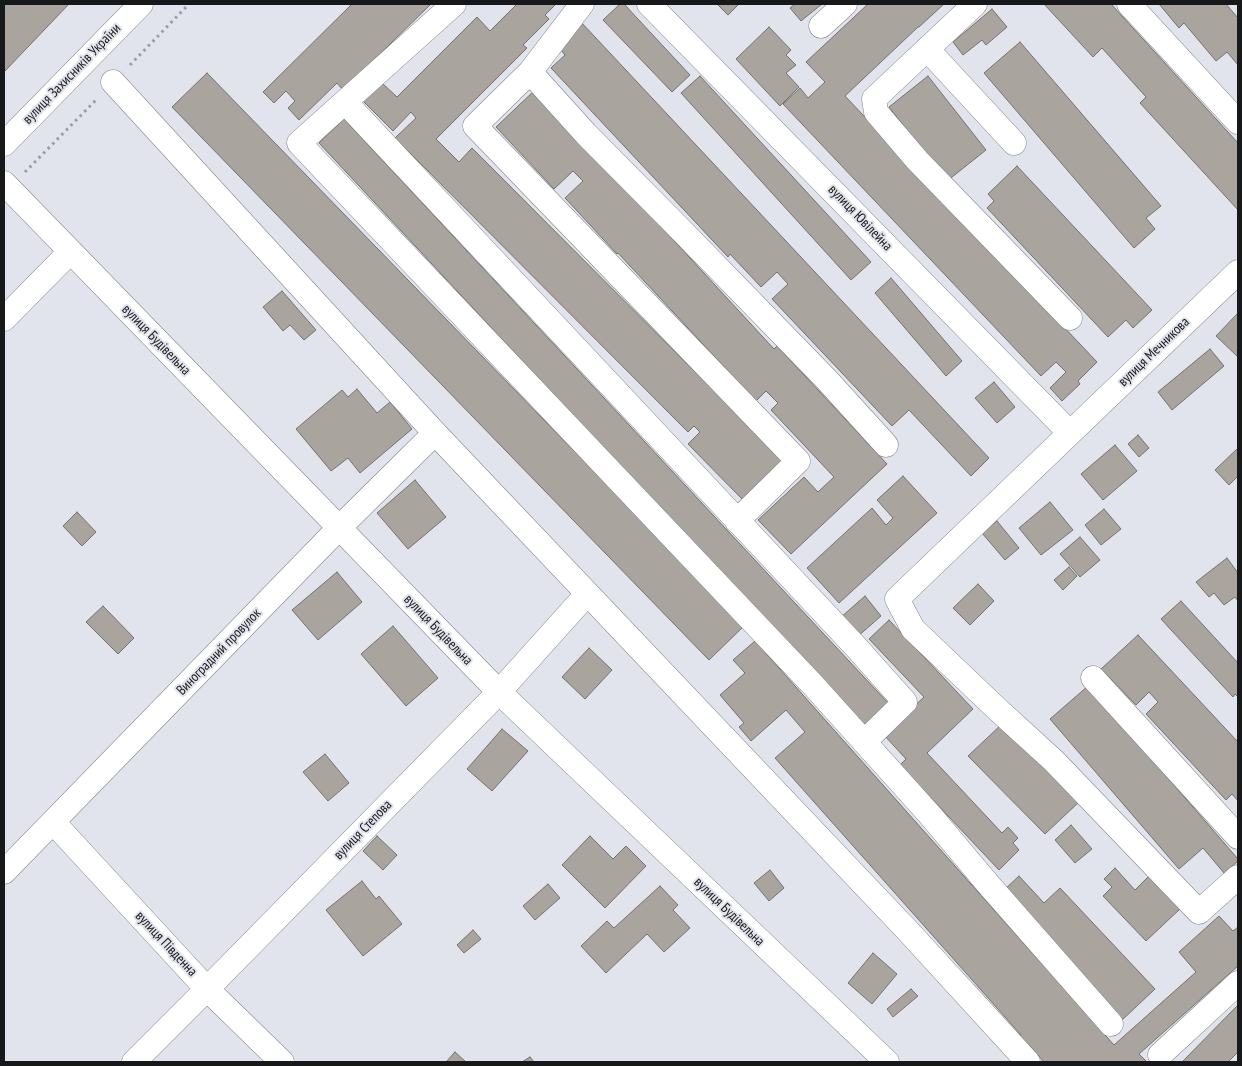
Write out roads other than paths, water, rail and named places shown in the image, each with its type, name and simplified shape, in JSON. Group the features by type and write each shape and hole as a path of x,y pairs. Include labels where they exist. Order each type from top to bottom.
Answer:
{"street":[{"name":"вулиця Захисників України","path":"4,144 141,4"},
{"path":"454,4 299,143 813,686 930,815 1111,1024"},
{"path":"582,4 530,72 475,126 798,461 737,521"},
{"name":"вулиця Ювілейна","path":"649,4 1070,433"},
{"path":"821,26 845,4"},
{"path":"975,4 874,99 876,112 916,160 1070,318"},
{"path":"1129,4 1238,122"},
{"path":"927,49 1014,143"},
{"path":"530,72 586,134 827,380 886,445"},
{"path":"113,82 435,433 908,931 1028,1062"},
{"path":"345,102 856,647 905,702 864,742"},
{"name":"вулиця Будівельна","path":"4,183 499,692 887,1062"},
{"path":"4,319 70,252"},
{"name":"вулиця Мечникова","path":"1238,272 897,599 913,629 1054,762 1199,912 1238,876"},
{"name":"Виноградний провулок","path":"4,872 339,528 435,433"},
{"name":"вулиця Степова","path":"134,1062 499,692 588,594"},
{"path":"1093,678 1238,837"},
{"name":"вулиця Південна","path":"53,822 207,989 282,1062"},
{"path":"1160,1055 1238,983"}]}
